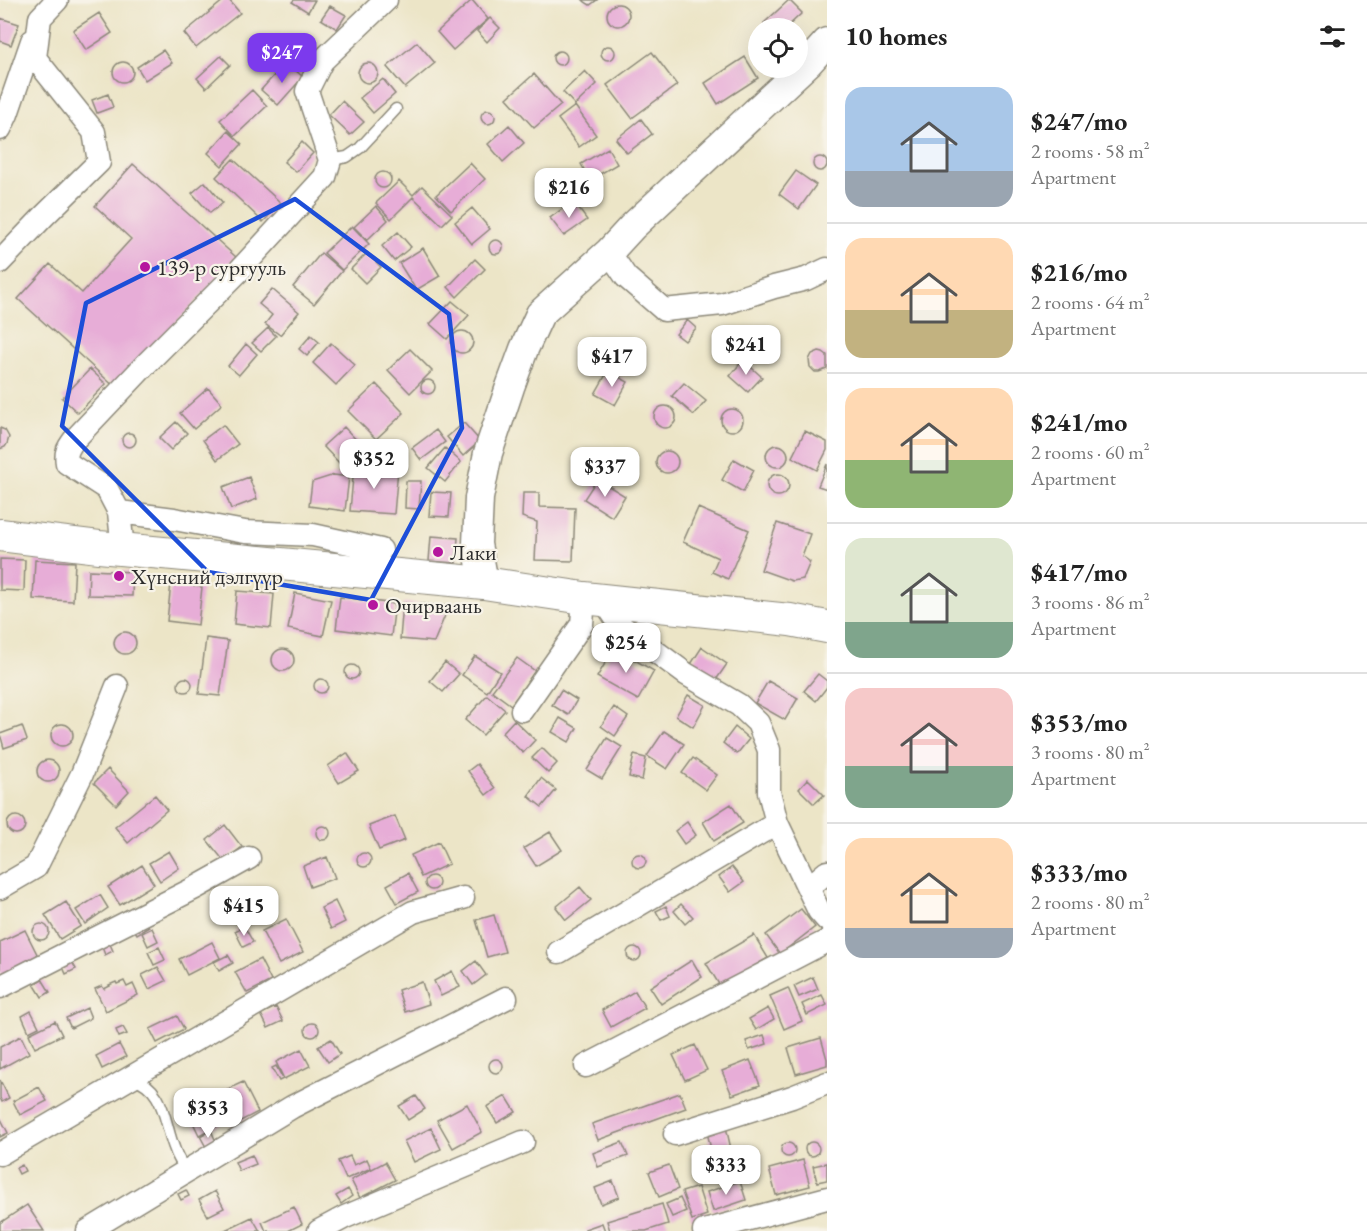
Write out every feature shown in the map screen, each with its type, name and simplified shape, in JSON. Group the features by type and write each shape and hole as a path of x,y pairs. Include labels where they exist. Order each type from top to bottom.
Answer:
{"main road":[{"path":"0,535 484,583 593,599 790,620 827,627"}],"street":[{"path":"0,129 40,18 57,0"},
{"path":"123,549 119,512 107,489 67,463 67,450 147,363 246,264 326,177 330,160 307,91 322,61 386,0"},
{"path":"0,262 99,162 94,132 35,58 40,18"},
{"path":"484,583 477,544 479,498 488,453 510,387 540,314 609,252 632,227 808,63 827,42"},
{"path":"609,252 626,277 664,310 722,304 806,279 827,269"},
{"path":"119,512 245,532 313,535 381,550"},
{"path":"522,710 582,624 593,599 621,626 686,674 739,705 758,723 769,750 769,792 777,823 819,911 827,920"},
{"path":"0,888 36,867 82,774 117,686"},
{"path":"559,952 777,823"},
{"path":"0,987 249,858"},
{"path":"808,888 827,872"},
{"path":"0,1154 412,912 463,898"},
{"path":"586,1066 827,941"},
{"path":"88,1231 292,1107 506,998"},
{"path":"675,1134 792,1097 827,1083"},
{"path":"319,1231 345,1217 523,1142"},
{"path":"704,1231 827,1198"}],"lane":[{"path":"330,160 347,157 360,148 396,109"},
{"path":"131,1077 147,1085 157,1096 165,1115 174,1150 186,1171"}],"highlighted area":[{"path":"295,199 449,314 462,428 371,600 208,572 62,426 86,303"}],"building":[{"path":"224,0 229,0 240,13 196,48 184,33"},
{"path":"294,0 315,0 308,12 292,2"},
{"path":"472,0 488,19 453,50 437,32"},
{"path":"583,0 597,0 590,5"},
{"path":"789,0 802,13 797,18 769,18"},
{"path":"618,4 626,7 629,15 626,23 618,26 610,23 607,15 610,7"},
{"path":"330,6 346,15 337,29 321,19"},
{"path":"99,13 112,33 86,50 73,30"},
{"path":"0,18 19,24 11,45 0,41"},
{"path":"490,18 500,28 487,42 477,31"},
{"path":"417,42 435,63 405,88 387,67"},
{"path":"605,46 611,46 615,53 611,60 605,60 601,56 601,50"},
{"path":"163,50 172,63 145,80 137,67"},
{"path":"557,51 563,51 567,58 563,65 557,65 553,61 553,55"},
{"path":"652,52 677,85 632,118 607,85"},
{"path":"221,56 230,65 206,88 197,78"},
{"path":"745,57 748,62 748,78 758,78 718,104 705,83"},
{"path":"123,62 130,65 133,72 130,79 123,82 116,79 113,72 116,65"},
{"path":"286,62 303,77 278,105 261,90"},
{"path":"368,63 375,66 378,73 375,80 368,83 361,80 358,73 361,66"},
{"path":"585,71 597,84 575,105 563,92"},
{"path":"534,74 561,105 534,128 507,98"},
{"path":"383,79 395,94 373,113 360,98"},
{"path":"252,90 267,106 235,136 220,120"},
{"path":"108,94 113,107 97,113 92,100"},
{"path":"342,101 364,122 350,135 329,115"},
{"path":"575,106 596,135 579,147 558,119"},
{"path":"485,110 491,110 495,117 491,124 485,124 481,120 481,114"},
{"path":"641,119 652,134 627,153 616,139"},
{"path":"509,125 524,143 503,162 488,144"},
{"path":"228,131 242,144 222,166 208,153"},
{"path":"302,142 313,153 296,172 284,162"},
{"path":"608,148 617,164 590,180 581,164"},
{"path":"817,157 823,157 827,164 823,171 817,171 813,167 813,161"},
{"path":"233,159 281,203 263,222 216,177"},
{"path":"470,163 485,179 451,211 436,195"},
{"path":"133,164 236,257 117,389 18,299 50,264 82,293 131,239 95,206"},
{"path":"796,171 816,185 799,209 779,194"},
{"path":"383,172 389,174 391,180 389,186 383,188 377,186 375,180 377,174"},
{"path":"399,181 413,195 422,186 452,215 442,225 413,197 391,219 376,203"},
{"path":"205,182 223,203 210,213 192,193"},
{"path":"573,201 587,220 564,236 550,218"},
{"path":"376,206 388,220 367,240 354,227"},
{"path":"472,208 490,229 472,244 455,222"},
{"path":"352,226 369,244 342,270 324,253"},
{"path":"398,232 411,247 394,261 382,246"},
{"path":"493,240 499,240 503,247 499,254 493,254 489,250 489,244"},
{"path":"423,248 440,276 416,290 399,263"},
{"path":"321,253 342,271 314,304 293,287"},
{"path":"367,253 381,267 365,283 351,269"},
{"path":"475,259 485,269 457,297 448,287"},
{"path":"272,289 299,312 280,335 265,324 272,315 259,304"},
{"path":"452,301 469,315 447,339 430,324"},
{"path":"687,320 696,328 685,341 676,334"},
{"path":"268,328 276,336 261,351 252,343"},
{"path":"462,331 470,334 473,342 470,350 462,353 454,350 451,342 454,334"},
{"path":"311,335 319,342 307,356 299,349"},
{"path":"331,343 355,365 336,385 313,363"},
{"path":"246,344 257,354 239,375 228,366"},
{"path":"410,349 432,371 410,393 388,370"},
{"path":"600,349 608,352 611,360 608,368 600,371 592,368 589,360 592,352"},
{"path":"819,351 827,355 827,369 815,372 810,367 809,360 812,354"},
{"path":"743,360 762,377 748,392 730,376"},
{"path":"90,369 106,384 78,413 62,398"},
{"path":"608,371 628,382 615,405 595,394"},
{"path":"425,380 431,380 435,387 431,394 425,394 421,390 421,384"},
{"path":"684,383 706,401 694,415 672,396"},
{"path":"376,384 404,413 376,439 348,411"},
{"path":"208,388 222,404 194,429 180,413"},
{"path":"665,406 673,409 676,417 673,425 665,428 657,425 654,417 657,409"},
{"path":"732,409 742,416 743,420 736,430 732,431 722,424 721,420 728,410"},
{"path":"176,422 187,433 171,450 159,438"},
{"path":"464,423 480,441 463,456 447,437"},
{"path":"223,425 238,444 217,460 203,440"},
{"path":"344,427 364,448 343,467 323,446"},
{"path":"0,428 5,430 9,437 5,447 0,449"},
{"path":"436,430 445,442 421,460 412,448"},
{"path":"805,431 827,442 827,450 817,470 792,457"},
{"path":"126,433 132,433 136,440 132,447 126,447 122,443 122,437"},
{"path":"777,445 787,452 788,456 781,466 777,467 767,460 766,456 773,446"},
{"path":"445,448 461,462 445,482 428,468"},
{"path":"667,451 675,454 678,462 675,470 667,473 659,470 656,462 659,454"},
{"path":"734,459 754,470 743,492 722,480"},
{"path":"827,464 827,489 818,486"},
{"path":"354,466 398,469 394,514 350,511"},
{"path":"778,474 788,481 789,485 782,495 778,496 768,489 767,485 774,475"},
{"path":"334,475 349,477 345,511 309,506 312,482"},
{"path":"249,477 257,499 231,509 223,487"},
{"path":"597,479 625,496 612,517 584,499"},
{"path":"406,481 421,481 419,509 405,508"},
{"path":"431,492 451,493 449,517 429,516"},
{"path":"523,493 539,493 539,507 575,508 573,561 535,560 537,522 522,517"},
{"path":"698,508 749,530 728,579 712,572 718,558 683,542"},
{"path":"777,523 810,534 802,556 810,562 803,579 792,581 761,570"},
{"path":"431,536 458,538 456,563 429,561"},
{"path":"0,559 25,560 24,591 0,590"},
{"path":"35,560 75,562 73,601 33,599"},
{"path":"89,570 133,572 132,596 88,595"},
{"path":"171,583 202,587 198,625 167,621"},
{"path":"237,591 274,594 271,628 234,624"},
{"path":"295,593 331,600 323,636 288,629"},
{"path":"340,597 395,604 391,636 336,629"},
{"path":"403,603 449,606 434,642 400,639"},
{"path":"125,632 133,635 136,643 133,651 125,654 117,651 114,643 117,635"},
{"path":"206,638 228,641 220,696 199,694"},
{"path":"702,647 727,664 716,680 691,664"},
{"path":"614,648 654,671 638,700 597,677"},
{"path":"283,649 293,656 294,660 287,670 283,671 273,664 272,660 279,650"},
{"path":"475,656 500,672 487,692 462,675"},
{"path":"517,658 535,671 511,705 492,691"},
{"path":"445,662 459,674 443,692 430,681"},
{"path":"349,665 355,665 359,672 355,679 349,679 345,675 345,669"},
{"path":"818,674 827,681 827,687 816,701 804,691"},
{"path":"182,678 188,678 192,685 188,692 182,692 178,688 178,682"},
{"path":"318,679 324,679 328,686 324,693 318,693 314,689 314,683"},
{"path":"768,681 798,698 785,720 755,703"},
{"path":"561,690 577,700 568,715 552,705"},
{"path":"487,695 505,710 483,735 465,720"},
{"path":"688,695 705,705 693,727 676,716"},
{"path":"614,707 628,717 615,736 601,726"},
{"path":"560,718 577,728 569,742 552,732"},
{"path":"514,720 535,740 523,753 502,733"},
{"path":"62,724 72,731 73,735 66,745 62,746 52,739 51,735 58,725"},
{"path":"22,726 27,740 4,748 0,734"},
{"path":"735,727 749,739 737,754 723,743"},
{"path":"664,731 684,744 667,769 647,756"},
{"path":"607,738 622,747 602,779 587,770"},
{"path":"542,748 557,763 548,773 532,758"},
{"path":"347,753 359,771 339,783 328,766"},
{"path":"634,755 646,758 642,780 629,777"},
{"path":"693,758 717,775 706,790 682,773"},
{"path":"48,760 56,763 59,771 56,779 48,782 40,779 37,771 40,763"},
{"path":"477,764 495,788 486,795 468,771"},
{"path":"108,769 129,791 116,805 94,783"},
{"path":"541,778 556,790 542,807 528,796"},
{"path":"808,779 824,795 814,804 799,789"},
{"path":"155,795 167,810 128,843 115,827"},
{"path":"731,804 743,823 714,841 703,822"},
{"path":"16,816 22,819 25,825 22,831 16,834 10,831 7,825 10,819"},
{"path":"395,816 405,840 379,850 369,826"},
{"path":"687,822 696,835 684,844 675,831"},
{"path":"225,825 242,847 224,861 207,840"},
{"path":"320,826 326,826 330,833 326,840 320,840 316,836 316,830"},
{"path":"550,832 562,850 536,866 524,848"},
{"path":"439,842 449,864 421,877 411,855"},
{"path":"169,851 179,868 160,881 149,863"},
{"path":"361,853 367,853 371,860 367,867 361,867 357,863 357,857"},
{"path":"636,854 642,854 646,861 642,868 636,868 632,864 632,858"},
{"path":"327,857 335,878 310,887 303,866"},
{"path":"142,865 154,884 120,905 108,887"},
{"path":"732,867 744,882 730,892 719,877"},
{"path":"408,873 418,892 397,903 387,885"},
{"path":"429,876 435,876 439,883 435,890 429,890 425,886 425,880"},
{"path":"580,887 591,900 566,920 556,907"},
{"path":"100,895 108,908 85,924 76,910"},
{"path":"335,901 345,922 331,929 321,908"},
{"path":"66,902 81,926 60,939 45,915"},
{"path":"681,904 693,917 685,924 674,911"},
{"path":"666,906 670,916 661,920 656,911"},
{"path":"801,909 815,927 780,954 766,935"},
{"path":"494,915 505,952 487,957 476,920"},
{"path":"286,919 303,952 279,964 262,931"},
{"path":"145,921 149,927 137,934 133,928"},
{"path":"41,924 49,932 41,940 33,932"},
{"path":"244,926 253,942 243,947 235,931"},
{"path":"152,928 158,941 148,946 142,933"},
{"path":"25,930 40,960 4,979 0,972 0,942"},
{"path":"754,935 768,958 720,986 706,963"},
{"path":"212,942 220,958 187,975 179,959"},
{"path":"110,944 113,951 105,955 102,947"},
{"path":"159,947 165,960 154,965 148,952"},
{"path":"631,947 637,947 641,954 637,961 631,961 627,957 627,951"},
{"path":"228,955 233,963 219,971 214,962"},
{"path":"260,959 271,981 247,993 235,972"},
{"path":"692,960 702,977 661,1004 650,987"},
{"path":"476,961 486,975 473,985 463,971"},
{"path":"72,962 76,969 66,974 63,967"},
{"path":"158,967 166,981 149,989 142,975"},
{"path":"452,971 460,987 441,996 434,981"},
{"path":"813,977 818,989 799,997 794,986"},
{"path":"42,979 50,992 42,997 34,984"},
{"path":"124,981 127,987 133,984 138,995 106,1011 95,989 102,986 104,989 116,982 117,984"},
{"path":"422,982 429,1004 405,1012 398,990"},
{"path":"788,988 802,1021 784,1029 770,996"},
{"path":"635,991 645,1008 611,1027 602,1010"},
{"path":"822,995 827,1005 807,1015 802,1004"},
{"path":"276,1007 283,1021 268,1028 261,1014"},
{"path":"87,1008 91,1018 71,1028 66,1018"},
{"path":"768,1008 774,1019 756,1030 749,1019"},
{"path":"31,1011 39,1027 29,1032 22,1016"},
{"path":"177,1016 184,1029 157,1043 150,1029"},
{"path":"55,1021 62,1035 35,1048 29,1034"},
{"path":"309,1023 315,1023 319,1030 315,1037 309,1037 305,1033 305,1027"},
{"path":"123,1027 127,1034 119,1037 116,1030"},
{"path":"764,1035 767,1044 749,1050 746,1041"},
{"path":"21,1036 29,1053 0,1069 0,1047"},
{"path":"821,1038 827,1065 796,1074 788,1048"},
{"path":"331,1039 340,1054 328,1062 318,1047"},
{"path":"119,1044 126,1057 102,1069 96,1056"},
{"path":"695,1045 707,1070 685,1080 673,1055"},
{"path":"301,1049 310,1066 284,1079 276,1062"},
{"path":"493,1059 499,1059 503,1066 499,1073 493,1073 489,1069 489,1063"},
{"path":"750,1060 760,1085 732,1095 722,1071"},
{"path":"276,1066 283,1079 279,1081 272,1068"},
{"path":"0,1080 9,1098 2,1102 0,1098"},
{"path":"243,1082 258,1112 231,1126 215,1095"},
{"path":"39,1087 47,1101 20,1115 13,1101"},
{"path":"680,1093 686,1108 598,1140 592,1124"},
{"path":"416,1096 425,1109 408,1120 399,1106"},
{"path":"506,1096 516,1112 497,1123 487,1107"},
{"path":"213,1098 224,1122 199,1135 187,1110"},
{"path":"467,1104 482,1132 453,1148 437,1120"},
{"path":"0,1117 8,1133 0,1137"},
{"path":"726,1127 731,1149 712,1154 707,1132"},
{"path":"431,1128 441,1149 414,1162 404,1141"},
{"path":"211,1130 216,1142 206,1147 200,1136"},
{"path":"622,1142 628,1156 598,1167 593,1153"},
{"path":"809,1142 815,1142 819,1149 815,1156 809,1156 805,1152 805,1146"},
{"path":"788,1143 793,1145 795,1150 793,1155 788,1157 783,1155 781,1150 783,1145"},
{"path":"252,1155 256,1164 239,1171 235,1162"},
{"path":"350,1156 354,1165 367,1159 371,1168 346,1179 338,1161"},
{"path":"741,1158 747,1158 751,1165 747,1172 741,1172 737,1168 737,1162"},
{"path":"803,1160 810,1186 776,1195 769,1169"},
{"path":"385,1162 395,1180 360,1198 351,1180"},
{"path":"827,1163 827,1180 817,1182 813,1166"},
{"path":"22,1165 25,1171 19,1174 16,1168"},
{"path":"669,1165 678,1189 659,1197 649,1172"},
{"path":"613,1181 619,1197 601,1204 595,1188"},
{"path":"740,1181 746,1200 713,1211 707,1192"},
{"path":"698,1187 707,1215 692,1220 682,1192"},
{"path":"348,1189 352,1196 341,1204 336,1196"},
{"path":"186,1190 189,1196 181,1200 178,1194"},
{"path":"215,1191 224,1208 208,1216 199,1200"},
{"path":"680,1198 686,1211 672,1217 666,1204"},
{"path":"662,1204 668,1224 646,1231 610,1231 607,1221"},
{"path":"27,1205 44,1231 0,1231 0,1223"},
{"path":"294,1207 302,1224 288,1231 266,1231 262,1222"},
{"path":"252,1217 260,1231 223,1231"},
{"path":"602,1223 605,1231 586,1231 585,1229"}],"place":[{"name":"139-р сургууль","path":"145,267"},
{"name":"Лаки","path":"438,552"},
{"name":"Хүнсний дэлгүүр","path":"119,576"},
{"name":"Очирваань","path":"373,605"}]}
